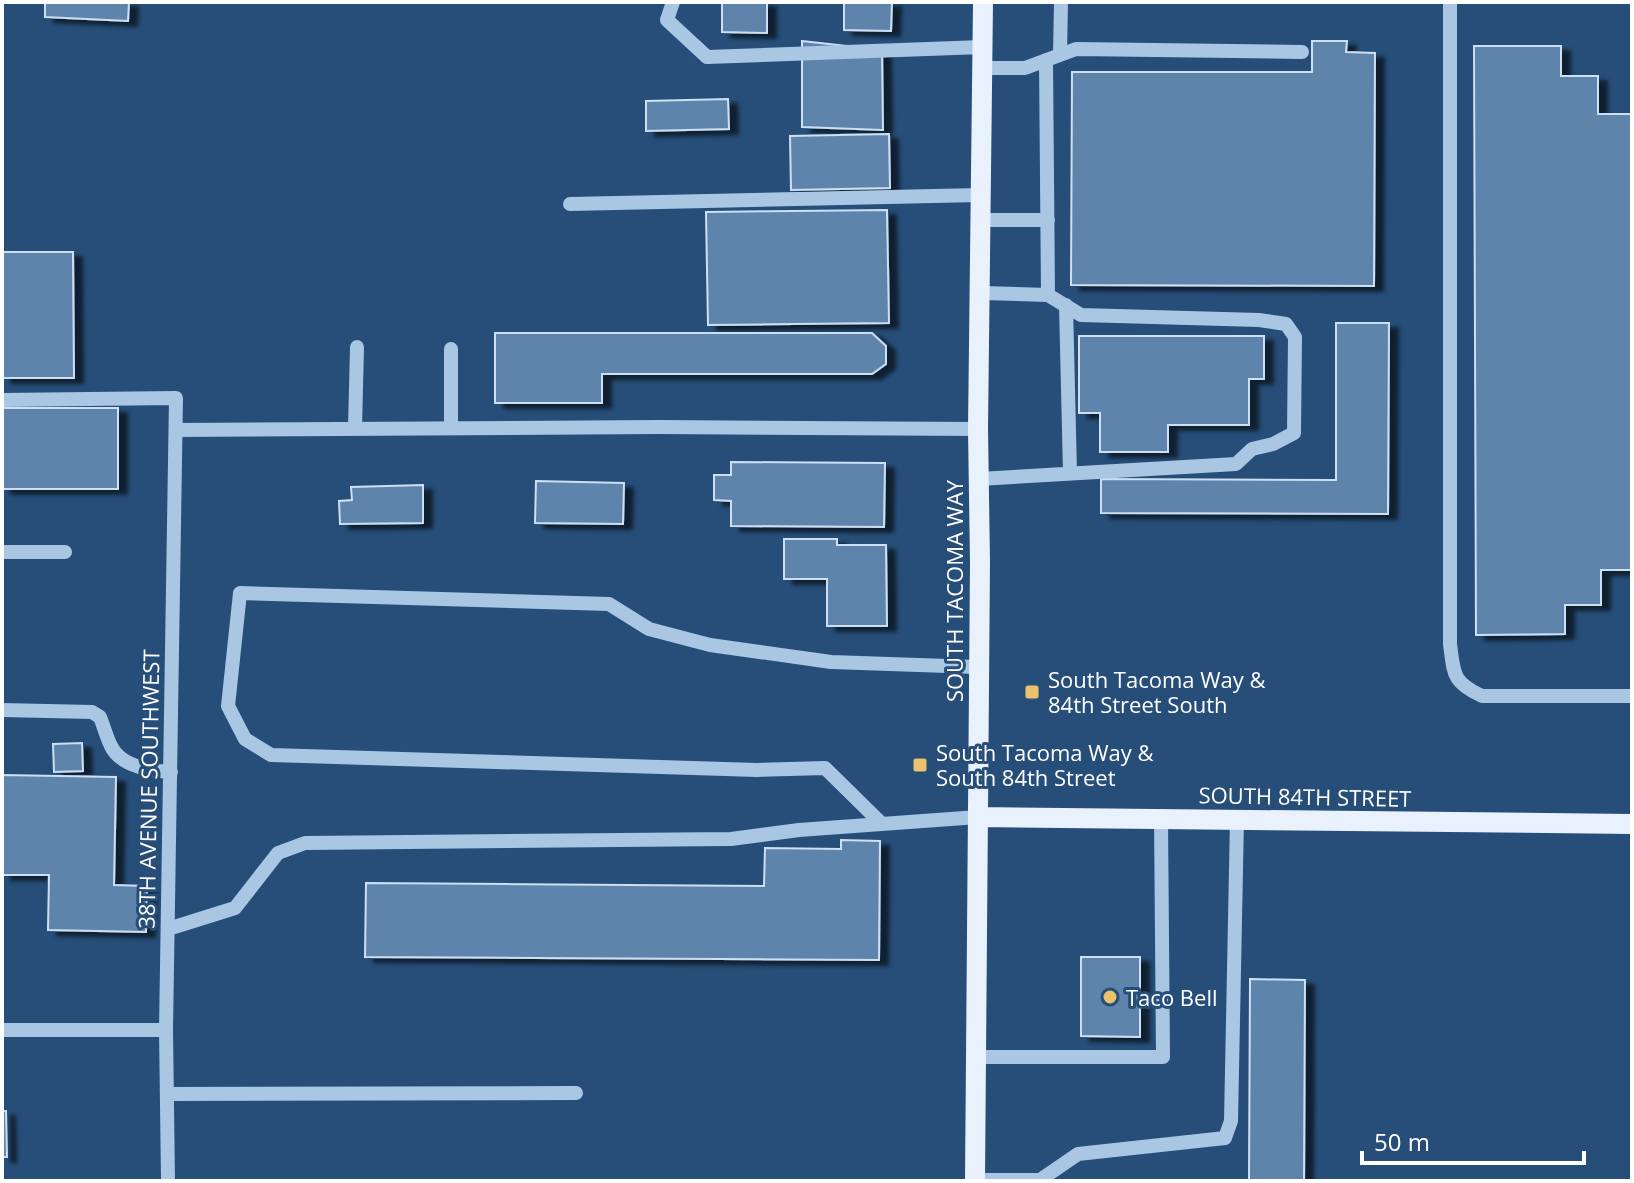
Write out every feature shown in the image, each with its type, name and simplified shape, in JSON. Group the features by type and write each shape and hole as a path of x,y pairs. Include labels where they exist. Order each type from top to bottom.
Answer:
{"main road":[{"name":"SOUTH TACOMA WAY","path":"975,1180 983,2"},
{"name":"SOUTH 84TH STREET","path":"978,817 1632,824"}],"street":[{"path":"673,2 667,20 707,57 983,58 1025,68 1076,49 1302,52"},
{"path":"1048,295 1053,58 1061,2"},
{"path":"1450,2 1450,644 1454,671 1463,687 1482,696 1632,696"},
{"path":"570,204 980,195"},
{"path":"981,220 1048,220"},
{"path":"979,479 1236,464 1252,449 1273,444 1294,433 1295,337 1286,324 1259,320 1081,315 1048,295 981,293"},
{"path":"1066,305 1070,473"},
{"path":"355,428 357,347"},
{"path":"451,349 451,427"},
{"name":"38TH AVENUE SOUTHWEST","path":"2,400 176,398 166,1030 168,1181"},
{"path":"176,430 451,427 978,429"},
{"path":"2,552 65,552"},
{"path":"882,824 825,768 757,770 271,755 245,739 228,706 240,593 609,604 649,629 710,645 831,662 977,667"},
{"path":"2,710 92,712 100,717 111,747 119,756 147,771 171,772"},
{"path":"168,929 235,908 278,853 305,843 731,839 799,830 978,817"},
{"path":"976,1057 1163,1057 1161,818"},
{"path":"975,1180 1040,1180 1078,1154 1225,1138 1231,1121 1237,819"},
{"path":"2,1030 166,1030"},
{"path":"167,1094 576,1093"}],"building":[{"path":"45,2 129,2 128,21 45,17"},
{"path":"722,2 767,2 767,33 722,32"},
{"path":"844,2 892,2 891,31 844,30"},
{"path":"802,41 882,50 883,130 802,127"},
{"path":"1312,41 1347,41 1346,52 1375,53 1374,286 1071,285 1072,72 1312,72"},
{"path":"1474,46 1561,46 1561,76 1598,76 1598,114 1632,114 1632,570 1601,570 1601,605 1565,605 1565,634 1476,635"},
{"path":"728,99 729,129 646,131 646,101"},
{"path":"889,134 890,188 791,190 790,136"},
{"path":"887,210 889,323 708,325 706,212"},
{"path":"2,252 73,252 74,378 2,378"},
{"path":"1336,323 1389,323 1388,514 1101,513 1101,479 1336,480"},
{"path":"495,333 872,333 886,346 886,364 872,374 602,374 602,403 495,403"},
{"path":"1079,336 1264,336 1264,379 1249,379 1249,425 1168,425 1168,452 1100,452 1100,413 1079,413"},
{"path":"2,408 118,408 118,489 2,489"},
{"path":"731,462 885,463 884,527 731,526 731,501 714,500 714,475 731,475"},
{"path":"536,481 624,483 623,524 535,523"},
{"path":"423,485 423,523 340,524 339,501 352,500 351,487"},
{"path":"784,539 837,539 837,545 886,545 887,626 827,626 827,579 784,579"},
{"path":"82,743 83,771 54,772 53,744"},
{"path":"2,775 116,777 114,885 147,886 146,932 48,930 49,875 2,875"},
{"path":"841,840 880,841 879,960 365,957 366,883 764,886 765,848 841,849"},
{"name":"Taco Bell","path":"1081,957 1140,957 1140,1037 1081,1036"},
{"path":"1250,979 1305,980 1304,1181 1249,1181"},
{"path":"2,1111 6,1111 7,1157 2,1157"}],"place":[{"name":"South Tacoma Way & 84th Street South","path":"1032,692"},
{"name":"South Tacoma Way & South 84th Street","path":"920,765"},
{"name":"Taco Bell","path":"1110,997"}]}
